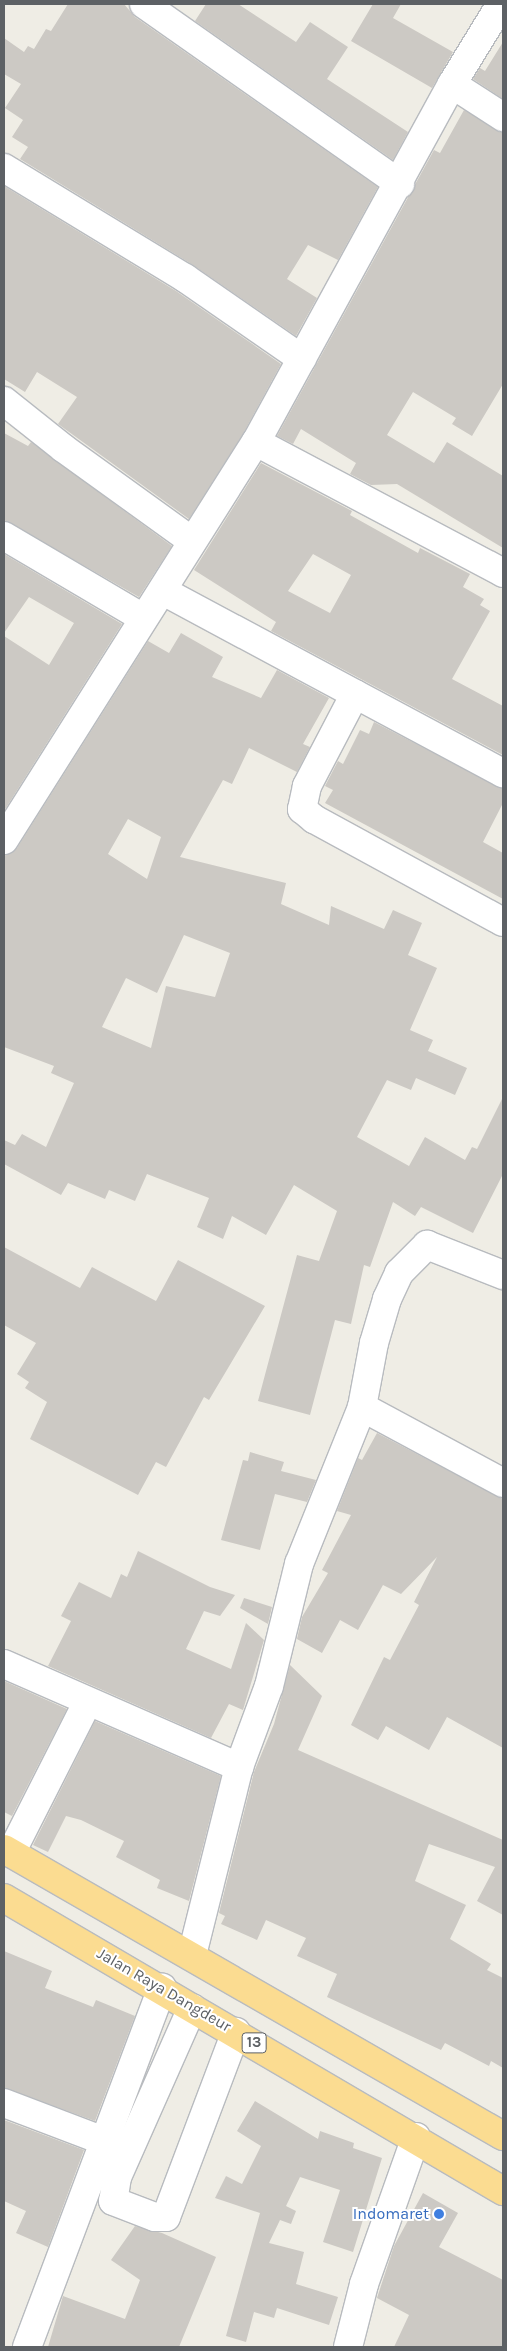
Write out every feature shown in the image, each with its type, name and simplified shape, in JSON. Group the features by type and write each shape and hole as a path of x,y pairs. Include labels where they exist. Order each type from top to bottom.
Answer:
{"highway":[{"path":"8,1851 192,1955 503,2136"},
{"name":"Jalan Raya Dangdeur","path":"4,1898 162,1988 192,2008 236,2032 503,2191"}],"street":[{"path":"144,4 400,184"},
{"path":"4,840 256,442 400,184 452,84 501,4"},
{"path":"452,84 503,117"},
{"path":"4,168 185,278 302,359"},
{"path":"4,401 62,448 192,541"},
{"path":"256,442 503,573"},
{"path":"4,536 143,618"},
{"path":"163,591 503,773"},
{"path":"355,694 307,786 302,809 314,819 503,922"},
{"path":"192,1955 238,1767 269,1686 299,1564 362,1407 374,1343 387,1299 407,1263 427,1245 503,1275"},
{"path":"362,1407 503,1482"},
{"path":"4,1664 87,1703 238,1767"},
{"path":"8,1851 87,1703"},
{"path":"27,2347 162,1988"},
{"path":"192,2008 117,2177 113,2201 155,2217 166,2217 236,2032"},
{"path":"4,2103 104,2141"},
{"path":"348,2347 364,2284 416,2138"}],"building":[{"path":"68,4 124,4 135,17 378,187 338,260 308,245 287,279 317,298 296,336 193,265 20,159 28,147 12,137 23,120 5,108 21,84 4,74 4,38 24,52 28,46 34,49 46,29 51,31"},
{"path":"206,4 238,4 296,42 310,22 348,47 327,79 408,132 393,160 195,21"},
{"path":"373,4 401,4 393,18 453,52 432,88 351,41"},
{"path":"503,42 503,99 473,79 480,68 485,71"},
{"path":"464,110 503,132 503,384 472,436 452,424 456,418 413,392 387,435 434,463 447,442 503,476 503,548 397,484 371,485 350,474 356,463 301,429 293,444 277,436 434,150 440,153"},
{"path":"4,186 176,291 281,364 243,434 189,519 58,424 77,397 37,372 25,392 4,379"},
{"path":"4,433 28,446 31,442 172,546 139,597 4,520"},
{"path":"261,463 352,511 350,515 418,553 420,548 470,574 463,587 484,599 480,605 490,611 452,679 503,706 503,755 271,631 276,622 194,570","holes":["313,554 351,575 330,613 288,591"]},
{"path":"4,554 122,624 4,811 4,636 49,665 74,623 29,597 4,633"},
{"path":"181,633 223,657 212,677 261,698 277,670 329,698 303,744 310,747 297,772 249,748 232,784 223,780 180,857 286,883 281,904 329,925 331,906 384,929 393,910 422,923 408,955 437,968 410,1030 433,1040 428,1051 467,1068 455,1095 416,1078 411,1090 387,1080 357,1137 409,1166 425,1137 465,1160 472,1147 477,1149 503,1097 503,1174 473,1233 421,1207 415,1216 393,1202 370,1267 364,1265 351,1324 335,1320 310,1415 258,1401 297,1255 319,1261 337,1211 294,1185 266,1235 232,1216 223,1239 197,1227 209,1198 147,1174 135,1201 109,1190 105,1199 68,1183 61,1195 4,1164 4,1140 15,1145 22,1134 46,1147 74,1083 51,1073 54,1066 4,1047 4,856 17,848 148,641 169,653","holes":["128,819 161,837 147,879 108,854","184,935 230,953 215,997 166,986 151,1048 102,1027 126,978 157,993"]},
{"path":"374,722 503,789 503,803 483,842 503,853 503,899 325,803 333,790 325,786 338,761 343,764 360,730 369,734"},
{"path":"4,1247 80,1288 92,1267 156,1301 178,1260 265,1306 209,1400 204,1397 166,1467 156,1462 138,1495 30,1439 47,1402 25,1388 29,1382 17,1374 36,1343 4,1325"},
{"path":"377,1433 503,1499 503,1748 447,1717 429,1750 386,1726 378,1740 351,1725 384,1657 390,1660 419,1605 414,1602 437,1557 401,1594 383,1585 358,1630 340,1620 322,1653 297,1639 302,1617 328,1573 322,1570 351,1515 337,1511 358,1458 362,1460"},
{"path":"250,1452 284,1462 281,1471 316,1480 307,1502 275,1494 260,1550 221,1540 243,1460 248,1461"},
{"path":"138,1551 210,1587 235,1595 220,1616 204,1611 186,1649 231,1669 246,1623 264,1640 243,1710 229,1704 211,1738 48,1666 71,1621 61,1616 79,1582 111,1598 121,1574 127,1577"},
{"path":"244,1598 272,1607 268,1624 240,1608"},
{"path":"290,1665 322,1696 298,1750 503,1840 503,1915 477,1901 495,1867 429,1844 415,1881 466,1905 450,1939 491,1964 487,1970 503,1978 503,2068 491,2061 489,2066 445,2043 441,2050 327,1997 337,1974 297,1956 306,1938 266,1920 257,1940 221,1924 225,1916 219,1913 254,1772 274,1724"},
{"path":"4,1681 67,1709 12,1816 4,1812"},
{"path":"95,1721 221,1776 189,1901 157,1888 160,1880 116,1857 124,1841 81,1820 66,1816 48,1852 33,1845"},
{"path":"4,1951 52,1971 45,1988 93,2007 96,2000 135,2016 95,2121 4,2088"},
{"path":"255,2101 318,2139 320,2131 354,2143 353,2148 382,2158 353,2252 323,2242 340,2190 300,2177 286,2206 296,2211 291,2224 280,2220 269,2243 304,2252 296,2284 338,2297 329,2325 277,2308 274,2318 254,2312 246,2342 226,2336 260,2213 215,2198 226,2176 242,2184 261,2146 237,2131"},
{"path":"4,2120 84,2150 48,2247 16,2233 26,2211 4,2201"},
{"path":"423,2193 458,2213 439,2247 503,2280 503,2347 394,2347 409,2315 377,2298 394,2246"},
{"path":"135,2226 162,2233 216,2257 179,2347 48,2347 63,2296 125,2319 140,2280 111,2260"}],"place":[{"name":"Indomaret","path":"439,2214"}]}
